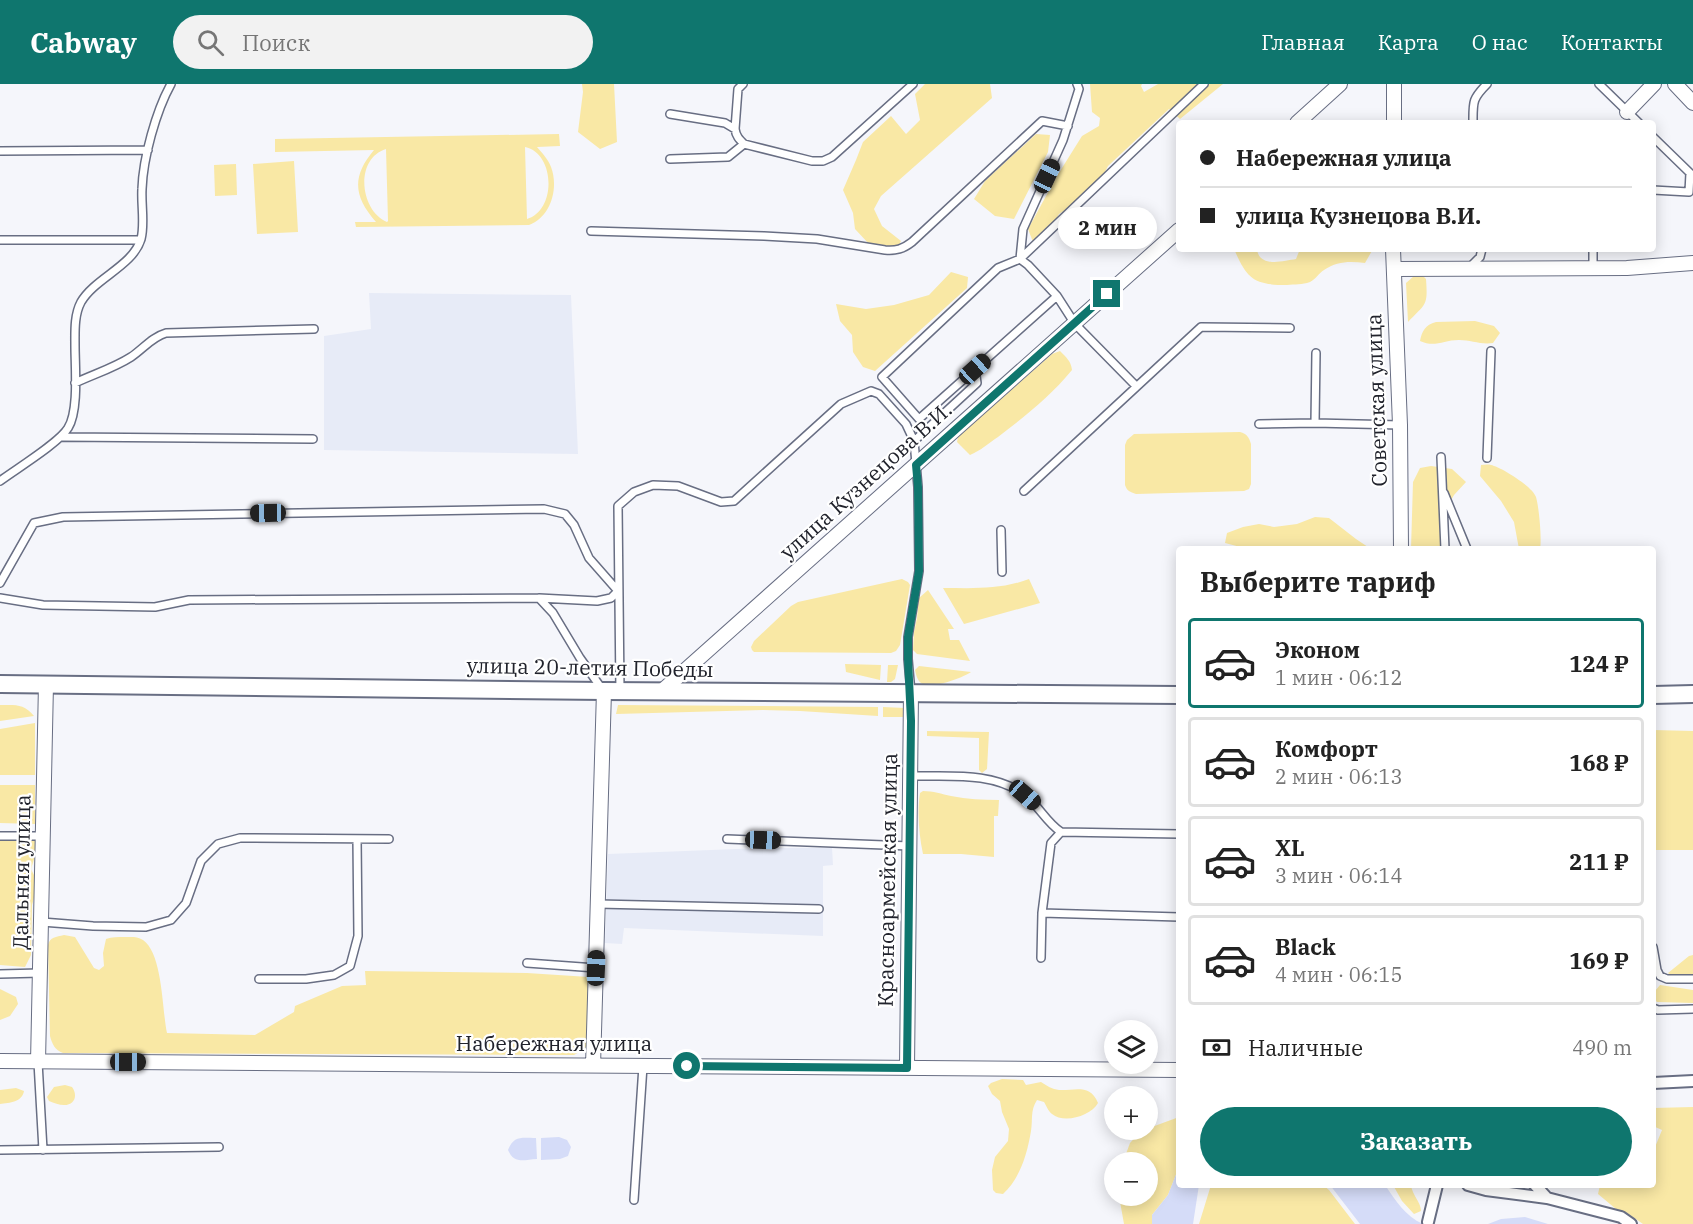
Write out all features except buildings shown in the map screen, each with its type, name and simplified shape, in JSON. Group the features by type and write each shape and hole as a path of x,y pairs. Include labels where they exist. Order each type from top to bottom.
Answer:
{"street":[{"path":"1300,120 1340,84"},
{"path":"1394,84 1394,120"},
{"path":"1628,112 1654,84"},
{"path":"1675,84 1693,103"},
{"name":"улица Кузнецова В.И.","path":"662,691 1176,233"},
{"name":"Советская улица","path":"1393,252 1400,424 1401,546"},
{"path":"1394,269 1627,268 1693,264"},
{"name":"улица 20-летия Победы","path":"0,684 612,691 1176,694"},
{"name":"Дальняя улица","path":"38,1062 46,684"},
{"path":"593,1066 598,904 612,691"},
{"name":"Красноармейская улица","path":"907,1068 911,693"},
{"path":"1656,695 1693,694"},
{"name":"Набережная улица","path":"0,1062 1176,1070"},
{"path":"1656,1083 1693,1081"},
{"path":"1428,1222 1436,1188"},
{"path":"1479,1188 1547,1198 1621,1217 1631,1224"},
{"path":"1538,1188 1547,1198"}],"lane":[{"path":"0,481 62,437 69,426 73,412 77,314 81,302 98,283 133,253 140,240 142,178 163,100 171,84"},
{"path":"738,86 735,129 736,135 744,144 812,161 824,161 913,84"},
{"path":"1057,296 919,419 882,377 998,268 1020,259 1204,84"},
{"path":"1473,120 1476,96 1487,84"},
{"path":"1599,84 1636,120"},
{"path":"1020,259 1023,229 1064,140 1080,86"},
{"path":"670,114 725,123 735,129"},
{"path":"591,231 817,239 885,250 904,249 1042,121 1068,126"},
{"path":"1656,140 1690,173 1689,192 1656,190"},
{"path":"670,159 728,157 744,144"},
{"path":"0,151 148,150"},
{"path":"0,240 140,240"},
{"path":"1468,268 1480,257 1481,252"},
{"path":"1593,252 1593,268"},
{"path":"1020,259 1057,296 1075,324 1136,386"},
{"path":"1024,491 1201,327 1290,328"},
{"path":"75,383 131,357 159,335 166,333 314,329"},
{"path":"1487,458 1491,351"},
{"path":"1315,423 1316,353"},
{"path":"914,441 977,383 975,369"},
{"path":"612,691 618,591 618,506 634,492 652,485 678,486 721,502 734,501 841,405 871,391 879,394 906,424 914,441 918,487 919,571 908,637 911,693"},
{"path":"1259,424 1400,424"},
{"path":"62,437 313,439"},
{"path":"1441,457 1445,546"},
{"path":"1443,489 1466,546"},
{"path":"0,583 34,523 63,517 544,508 565,514 574,525 590,558 618,591"},
{"path":"1001,530 1002,572"},
{"path":"0,598 43,605 155,608 189,600 539,598 597,601 610,598 618,591"},
{"path":"539,598 553,613 580,658 612,691"},
{"path":"910,776 986,778 1006,784 1025,795 1040,808 1051,825 1060,832 1176,834"},
{"path":"1041,958 1042,913 1051,843 1060,832"},
{"path":"0,836 43,836"},
{"path":"42,922 146,927 171,920 186,903 201,861 218,844 240,838 388,839"},
{"path":"727,838 910,846"},
{"path":"259,979 306,979 334,975 351,966 358,936 357,839"},
{"path":"598,904 819,909"},
{"path":"1042,913 1176,917"},
{"path":"527,963 596,968"},
{"path":"1656,964 1660,976 1667,979 1693,978"},
{"path":"0,974 40,974"},
{"path":"1656,979 1660,976"},
{"path":"1656,1009 1693,1009"},
{"path":"38,1062 43,1150"},
{"path":"634,1200 643,1066"},
{"path":"0,1150 219,1147"}],"shaded area":[{"path":"582,84 614,84 617,142 600,149 578,132"},
{"path":"925,84 990,84 992,98 881,196 874,209 882,226 901,241 899,245 877,249 855,229 853,213 843,190 863,142 891,116 906,134 920,120 915,94"},
{"path":"1090,84 1142,84 1144,92 1158,84 1223,84 1180,119 1169,109 1108,166 1095,191 1059,214 1043,243 1033,242 1028,229 1057,176 1082,136 1099,126 1100,118 1092,112"},
{"path":"559,134 560,146 537,147 551,167 554,184 548,209 543,216 529,225 356,227 355,222 376,222 368,213 359,195 358,186 362,169 374,150 275,152 275,139","holes":["525,147 535,151 542,160 547,170 548,182 544,205 537,214 527,219","386,149 388,221 387,222 371,207 364,185 369,163"]},
{"path":"1036,134 1050,135 1048,152 1014,219 995,216 974,199 985,181"},
{"path":"294,161 298,232 257,234 253,164"},
{"path":"236,164 237,195 215,196 214,165"},
{"path":"1236,252 1258,252 1262,259 1278,262 1296,259 1299,252 1371,252 1365,263 1339,263 1324,270 1310,282 1301,284 1276,285 1259,282 1243,267"},
{"path":"951,272 968,277 967,288 875,371 863,367 853,352 852,335 840,321 836,304 866,309 894,305 929,295"},
{"path":"1422,275 1426,279 1426,299 1408,322 1406,283 1414,276"},
{"path":"369,293 571,295 578,454 324,450 324,336 371,329"},
{"path":"1475,321 1494,326 1500,333 1493,343 1453,340 1430,344 1420,341 1425,329 1432,323"},
{"path":"1060,351 1066,357 1072,370 1064,380 1018,422 970,455 957,442 958,437 1052,354"},
{"path":"1240,432 1247,436 1251,444 1249,489 1136,494 1129,491 1125,485 1125,445 1134,434"},
{"path":"1481,465 1491,465 1516,478 1534,493 1539,515 1540,546 1518,546 1514,522 1501,501 1480,476"},
{"path":"1431,466 1452,469 1466,482 1454,495 1446,509 1440,546 1411,546 1413,482 1420,468"},
{"path":"1315,517 1329,518 1366,546 1236,546 1225,543 1227,533 1243,527 1259,524 1274,527 1297,524"},
{"path":"902,579 910,585 900,645 896,651 891,653 754,652 752,650 754,641 798,602"},
{"path":"1029,579 1040,603 964,624 943,588 997,587"},
{"path":"928,590 954,629 948,629 950,640 959,640 970,661 917,654 913,650 919,598"},
{"path":"845,664 881,665 880,680 846,672"},
{"path":"888,665 898,665 895,679 891,682 887,682"},
{"path":"919,666 971,672 946,682 926,685 921,683 917,677 915,670"},
{"path":"0,705 23,707 34,716 0,721"},
{"path":"618,705 878,707 878,716 763,710 616,714"},
{"path":"883,707 905,708 906,717 883,717"},
{"path":"35,723 35,775 0,775 0,729"},
{"path":"1656,730 1693,731 1693,850 1656,850"},
{"path":"927,731 989,732 987,769 982,773 979,770 979,738 927,736"},
{"path":"0,785 35,785 35,824 0,823"},
{"path":"923,791 963,798 999,800 998,816 994,816 994,857 923,854 919,816 920,793"},
{"path":"35,831 40,840 31,869 38,883 32,905 31,955 25,967 0,965 0,839"},
{"path":"762,848 832,848 833,865 823,866 823,936 624,928 622,944 605,943 608,854"},
{"path":"64,935 75,937 94,968 99,970 104,966 103,953 106,939 132,937 143,940 150,947 158,970 167,1033 255,1035 294,1012 295,1006 342,986 366,985 365,971 527,973 589,977 587,1046 574,1055 63,1053 54,1046 50,1036 48,945 52,939"},
{"path":"1693,955 1693,975 1670,975 1668,973 1689,956"},
{"path":"1660,985 1693,990 1693,1003 1657,1002 1656,990"},
{"path":"0,989 16,997 18,1004 10,1016 0,1020"},
{"path":"1002,1079 1023,1080 1026,1085 1041,1082 1059,1090 1086,1090 1095,1097 1098,1103 1095,1108 1084,1115 1063,1118 1052,1114 1044,1102 1037,1100 1025,1157 1014,1181 1003,1194 993,1190 992,1170 995,1157 1008,1141 1009,1129 1000,1101 992,1094 988,1086"},
{"path":"65,1085 74,1090 75,1096 71,1103 64,1105 49,1101 47,1097 54,1087"},
{"path":"16,1088 24,1091 21,1098 0,1104 0,1090"},
{"path":"1693,1107 1693,1224 1643,1224 1627,1213 1616,1209 1598,1194 1599,1188 1656,1188 1656,1145 1662,1130 1656,1127 1656,1108"},
{"path":"1176,1118 1176,1175 1168,1195 1152,1215 1152,1224 1124,1224 1121,1206 1158,1206 1158,1152 1127,1152 1133,1140 1158,1140 1158,1125"},
{"path":"1210,1188 1327,1188 1355,1224 1199,1224"},
{"path":"1395,1188 1412,1188 1421,1211 1414,1214 1402,1201"}],"water":[{"path":"559,1137 567,1140 571,1147 568,1156 541,1160 541,1138"},
{"path":"536,1138 537,1159 516,1159 510,1154 508,1150 510,1145 516,1140"},
{"path":"1176,1175 1176,1188 1199,1188 1193,1224 1152,1224 1152,1215 1168,1195"},
{"path":"1332,1188 1387,1188 1406,1212 1423,1224 1360,1224"},
{"path":"1525,1217 1548,1224 1488,1224 1501,1219"}],"route":[{"path":"687,1066 907,1068 911,721 908,637 919,571 916,465 1107,294"}]}
